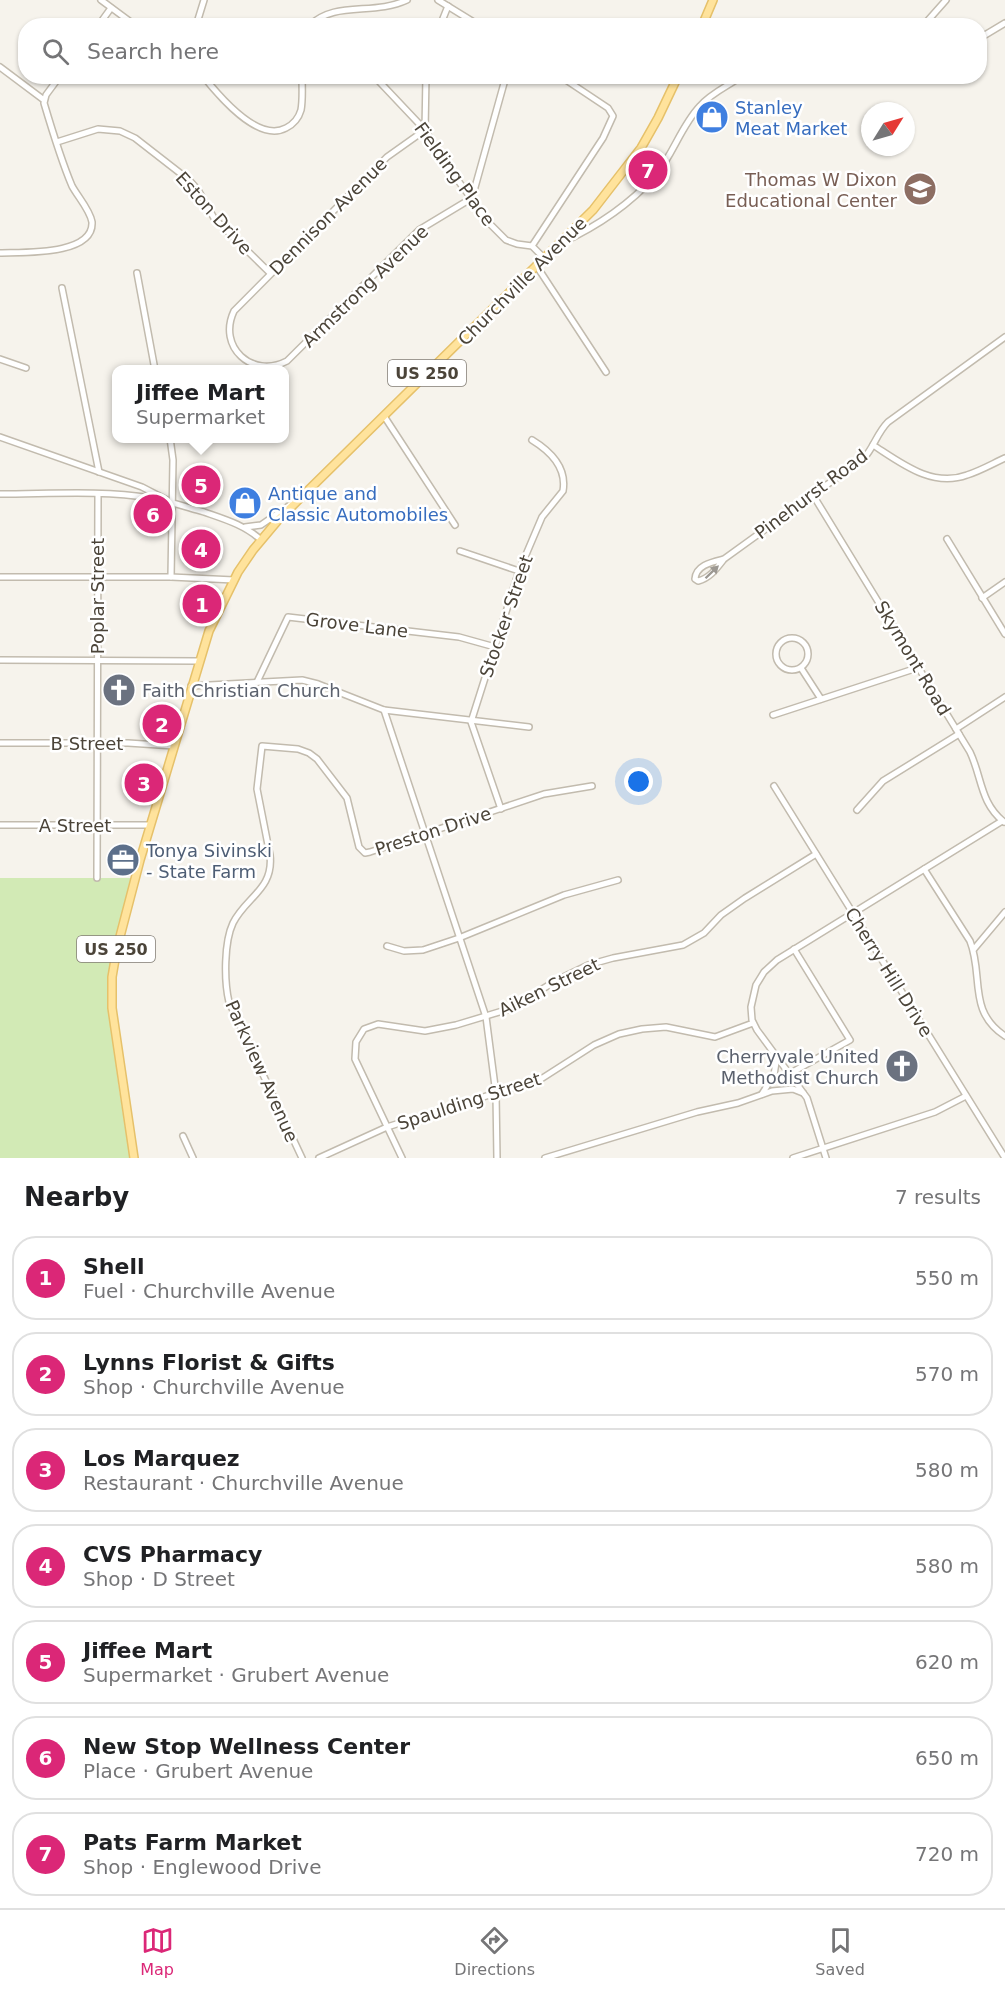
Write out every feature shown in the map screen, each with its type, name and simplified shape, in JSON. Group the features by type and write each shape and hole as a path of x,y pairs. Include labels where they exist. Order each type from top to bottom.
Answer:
{"main road":[{"path":"705,18 713,0"},
{"name":"Churchville Avenue","path":"134,1158 115,1032 112,984 118,941 198,661 215,616 234,580 261,540 297,501 593,210 641,148 674,84"}],"street":[{"path":"101,0 125,18"},
{"path":"198,18 204,0"},
{"path":"316,18 335,6 346,4 391,5 407,0"},
{"path":"438,0 467,18"},
{"path":"930,18 946,0"},
{"path":"443,18 448,6"},
{"path":"104,18 111,8"},
{"path":"987,34 1005,23"},
{"path":"0,68 18,81"},
{"path":"0,253 55,250 79,243 89,235 91,227 90,217 72,184 44,100 22,84"},
{"path":"44,100 54,84"},
{"path":"211,84 249,122 271,131 285,128 297,119 301,107 302,84"},
{"name":"Fielding Place","path":"382,84 425,130 501,236 514,243 532,246 543,257"},
{"path":"425,130 426,84"},
{"path":"472,198 504,84"},
{"path":"532,246 603,138 613,116 611,111 572,84"},
{"path":"557,245 601,223 657,174 702,103 730,84"},
{"name":"Eston Drive","path":"57,142 98,129 114,130 132,136 193,184 214,218 270,273"},
{"name":"Dennison Avenue","path":"242,357 231,340 232,316 238,307 387,157 425,130"},
{"name":"Armstrong Avenue","path":"276,365 287,361 419,230 472,198"},
{"path":"593,210 603,219"},
{"path":"536,265 606,372"},
{"path":"136,273 154,365"},
{"path":"62,288 99,472"},
{"name":"Pinehurst Road","path":"724,559 707,564 697,571 694,575 695,579 698,581 704,579 714,572 724,559 864,458 888,422 1005,337"},
{"name":"Armstrong Avenue","path":"242,357 257,365"},
{"path":"0,359 26,368"},
{"path":"384,416 455,525"},
{"path":"0,437 150,490 171,502"},
{"name":"Stocker Street","path":"471,722 519,571 542,517 561,496 564,488 562,474 548,450 532,440"},
{"path":"170,443 171,576"},
{"path":"873,445 910,469 937,478 967,475 1005,458"},
{"path":"0,494 98,494 144,497 171,502 244,527 261,540"},
{"name":"Poplar Street","path":"97,878 98,494"},
{"name":"Skymont Road","path":"813,495 958,732 973,758 985,800 1004,822"},
{"path":"244,527 261,525 297,501"},
{"path":"946,539 1005,634"},
{"path":"460,551 519,571"},
{"path":"0,577 171,576 234,580"},
{"path":"982,598 1005,582"},
{"name":"Grove Lane","path":"257,682 288,617 459,637 495,647"},
{"path":"797,639 806,646 808,658 801,668 788,669 778,661 778,648 785,640 797,639"},
{"path":"0,660 198,661"},
{"path":"801,668 821,699"},
{"path":"773,716 920,668"},
{"path":"191,686 296,680 312,682 384,710 529,727"},
{"path":"856,810 883,781 958,732 1005,697"},
{"path":"384,710 486,1017 495,1094 497,1158"},
{"path":"471,722 501,809"},
{"name":"B Street","path":"0,743 97,742 174,746"},
{"name":"Preston Drive","path":"262,746 294,748 317,759 347,798 358,847 362,851 370,852 544,794 591,786"},
{"name":"Parkview Avenue","path":"262,746 256,789 271,866 265,884 238,915 231,928 227,944 227,990 229,1002 302,1158"},
{"name":"Cherry Hill Drive","path":"774,786 1005,1158"},
{"path":"826,1158 811,1108 803,1093 753,1023 752,1001 759,979 772,963 924,868 1004,822"},
{"name":"A Street","path":"0,825 150,825"},
{"name":"Aiken Street","path":"387,1127 355,1059 355,1044 361,1031 368,1026 377,1024 410,1030 429,1030 486,1017 515,1006 559,979 588,965 610,958 670,949 692,941 736,904 816,854"},
{"path":"924,868 970,941 974,950 977,985 984,1014 991,1026 1005,1036"},
{"path":"387,946 397,950 415,951 459,938 564,894 618,880"},
{"path":"974,950 1005,912"},
{"path":"789,1074 850,1040 795,949"},
{"name":"Spaulding Street","path":"319,1158 387,1127 547,1077 594,1045 620,1034 642,1029 666,1028 715,1037 753,1023"},
{"path":"762,1094 774,1075 777,1056"},
{"path":"546,1158 697,1112 738,1103 762,1094 786,1088 803,1093"},
{"path":"793,1158 935,1112 966,1096"},
{"path":"387,1127 402,1158"},
{"path":"183,1136 194,1158"}],"green space":[{"path":"0,878 133,878 116,938 111,983 115,1058 130,1158 0,1158"}],"place":[{"name":"Stanley Meat Market","path":"712,117"},
{"name":"Pats Farm Market","path":"648,170"},
{"name":"Thomas W Dixon Educational Center","path":"920,189"},
{"name":"Jiffee Mart","path":"201,485"},
{"name":"Antique and Classic Automobiles","path":"245,503"},
{"name":"New Stop Wellness Center","path":"153,514"},
{"name":"CVS Pharmacy","path":"201,549"},
{"name":"Shell","path":"202,604"},
{"name":"Faith Christian Church","path":"119,690"},
{"name":"Lynns Florist & Gifts","path":"162,724"},
{"name":"Los Marquez","path":"144,783"},
{"name":"Tonya Sivinski - State Farm","path":"123,860"},
{"name":"Cherryvale United Methodist Church","path":"902,1066"}]}
